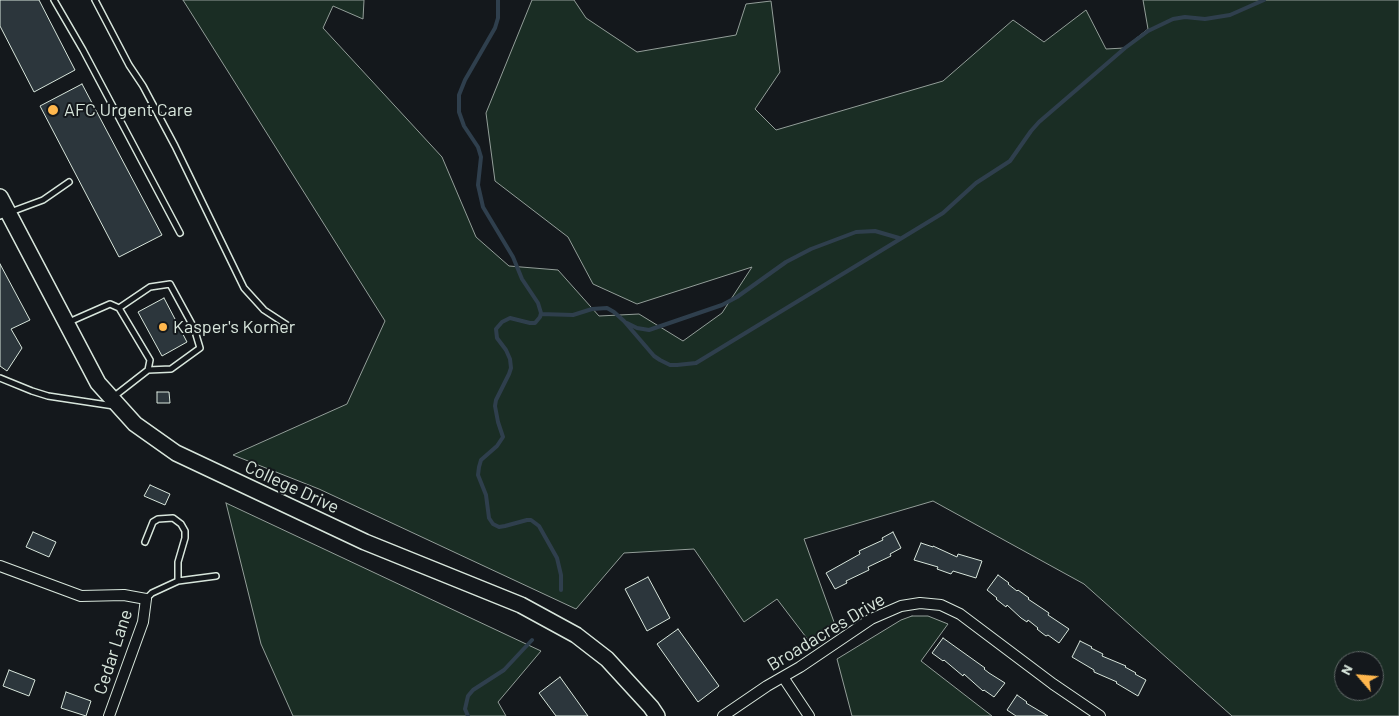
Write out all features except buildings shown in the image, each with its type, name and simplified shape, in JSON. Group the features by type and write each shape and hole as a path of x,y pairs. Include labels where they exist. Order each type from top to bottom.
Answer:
{"main road":[{"name":"College Drive","path":"0,197 4,214 98,383 135,424 176,453 365,542 521,605 576,635 606,659 651,707 657,716"}],"street":[{"name":"Cedar Lane","path":"0,566 81,596 124,595 146,599 143,622 109,716"},
{"name":"Broadacres Drive","path":"723,716 871,619 891,609 920,603 941,605 960,614 1053,684 1100,716"},
{"path":"783,677 809,716"}],"lane":[{"path":"54,0 83,50 180,234"},
{"path":"95,0 125,58 143,86 176,146 244,288 264,310 287,324"},
{"path":"4,214 43,200 68,182"},
{"path":"119,308 150,287 170,284 194,328 200,348 171,369 148,370"},
{"path":"0,378 48,396 116,403 148,370 150,360 119,308 110,304 66,323"},
{"path":"145,542 153,522 173,518 180,524 185,531 185,538 178,562 178,581"},
{"path":"146,599 152,593 178,581 216,576"}],"green space":[{"path":"183,0 364,0 363,19 333,6 323,28 442,157 476,237 509,266 558,270 599,316 639,314 683,341 722,313 752,267 637,304 593,284 568,237 495,181 486,113 532,0 574,0 586,18 637,52 736,35 746,4 771,1 780,72 755,109 776,130 943,81 1013,20 1044,42 1086,10 1106,49 1124,48 1148,29 1143,0 1399,0 1399,716 1232,716 1084,584 933,501 804,539 834,622 809,641 777,599 744,622 694,549 624,553 576,609 319,489 233,455 347,404 385,321"},
{"path":"226,503 541,651 498,702 506,716 293,716 261,644"},
{"path":"912,616 928,616 948,624 921,661 992,716 852,716 837,659 901,620"}],"waterway":[{"path":"498,0 498,18 495,28 465,80 459,95 459,112 464,126 478,147 481,157 478,185 483,207 513,257 522,279 538,303 541,313 535,323 510,318 502,322 496,329 497,338 506,350 511,368 495,406 503,437 497,446 481,460 478,475 486,495 489,518 493,524 499,527 531,520 539,526 557,558 561,575 561,590"},
{"path":"541,314 573,315 592,309 607,308 624,321 654,356 660,360 670,365 696,363 943,213 976,183 1010,161 1039,122 1125,48 1148,31 1173,19 1185,17 1205,19 1230,15 1264,0"},
{"path":"627,323 637,328 649,330 722,305 737,297 786,262 811,249 856,232 875,231 899,238"},
{"path":"468,716 465,709 468,696 473,690 504,670 532,640"}],"place":[{"name":"AFC Urgent Care","path":"53,110"},
{"name":"Kasper's Korner","path":"163,327"}]}
